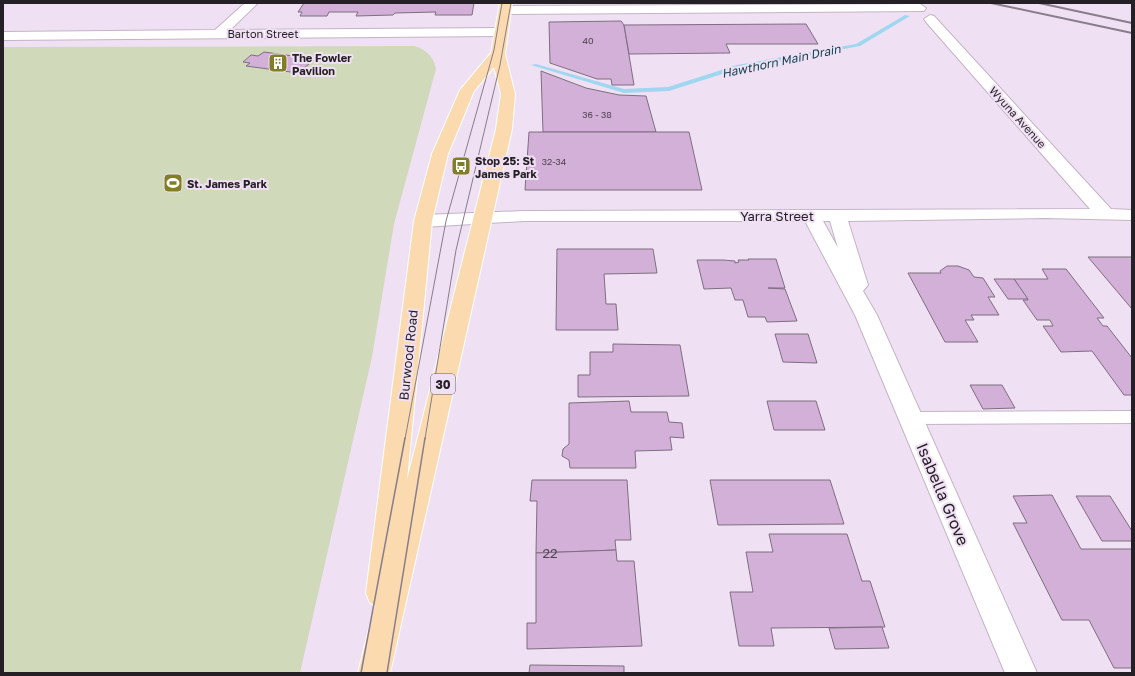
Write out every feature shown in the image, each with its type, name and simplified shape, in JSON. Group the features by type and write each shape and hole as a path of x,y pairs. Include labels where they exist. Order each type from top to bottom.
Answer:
{"main road":[{"name":"Burwood Road","path":"373,673 504,129 508,94 498,54 505,6"},
{"name":"Burwood Road","path":"373,673 423,221 440,154 467,90 498,54"}],"street":[{"path":"220,33 252,3"},
{"path":"239,33 256,3"},
{"name":"Wyuna Avenue","path":"505,6 925,14 1106,215"},
{"name":"Barton Street","path":"3,35 502,32"},
{"name":"Yarra Street","path":"423,221 524,216 837,216 1045,213 1132,215"},
{"name":"Isabella Grove","path":"811,216 866,315 1021,673"},
{"name":"Isabella Grove","path":"837,216 845,237 866,315"}],"lane":[{"path":"910,418 1132,417"}],"green space":[{"name":"St. James Park","path":"414,46 426,51 429,54 436,69 394,224 372,357 300,673 3,673 3,47"}],"building":[{"path":"304,3 474,3 472,15 435,15 436,12 356,16 358,12 329,12 327,16 300,16 302,12 298,12"},
{"path":"621,21 624,25 634,85 612,85 611,79 597,79 550,63 549,22"},
{"path":"806,24 818,44 726,44 730,53 629,54 624,25"},
{"name":"The Fowler Pavilion","path":"264,52 315,59 298,73 246,66 250,63 243,62 251,55 258,56"},
{"path":"541,71 586,88 619,95 646,96 656,132 543,132"},
{"path":"529,132 689,132 702,190 525,190"},
{"path":"557,249 653,249 657,273 604,274 606,304 616,304 618,330 556,330"},
{"path":"1088,257 1132,257 1132,309"},
{"path":"748,259 776,259 785,288 768,288 785,289 797,321 767,322 765,317 748,317 743,300 735,300 731,288 704,289 697,260 723,260 735,261 735,263 739,262 738,260 749,260"},
{"path":"947,266 958,266 969,270 974,277 983,278 995,297 988,297 999,315 971,315 974,320 965,320 978,342 945,342 908,273 941,273 940,271"},
{"path":"1042,269 1066,269 1104,318 1097,318 1103,326 1107,326 1132,358 1132,395 1124,395 1092,351 1061,352 1043,326 1053,326 1050,320 1037,320 1023,300 1028,300 1014,279 1048,279"},
{"path":"994,279 1014,279 1028,299 1008,299"},
{"path":"775,334 808,334 817,363 783,362"},
{"path":"613,344 680,345 689,396 578,397 578,375 590,375 590,352 613,352"},
{"path":"970,385 1002,385 1015,408 983,409"},
{"path":"629,401 631,412 667,412 669,422 682,423 684,438 670,437 672,450 635,451 636,468 570,468 569,460 562,456 563,449 569,444 569,403"},
{"path":"767,401 816,401 825,430 774,430"},
{"path":"532,480 627,480 631,540 615,540 616,550 536,553 537,501 530,501"},
{"path":"710,480 830,480 844,524 718,525"},
{"path":"1052,495 1081,549 1132,549 1132,668 1114,668 1089,620 1062,620 1013,523 1027,523 1013,496"},
{"path":"1076,496 1110,496 1132,531 1132,541 1102,541"},
{"path":"769,534 847,534 862,581 870,581 885,627 771,628 774,646 739,646 730,592 753,592 746,552 773,552"},
{"path":"616,550 617,561 634,561 642,646 527,649 527,623 536,623 536,553"},
{"path":"882,627 889,648 835,649 829,628"},
{"path":"530,665 624,666 624,673 529,673"}],"waterway":[{"name":"Hawthorn Main Drain","path":"534,65 624,91 669,89 737,67 858,45 907,16"}],"tram line":[{"path":"405,439 446,221 494,50 502,3"},
{"path":"425,439 456,250 500,65 511,3"},
{"path":"361,673 405,438"},
{"path":"387,673 425,438"}],"railway":[{"path":"991,3 1132,33"},
{"path":"1039,3 1132,23"}],"place":[{"name":"The Fowler Pavilion","path":"278,63"},
{"name":"Stop 25: St James Park","path":"461,166"},
{"name":"St. James Park","path":"173,183"}]}
